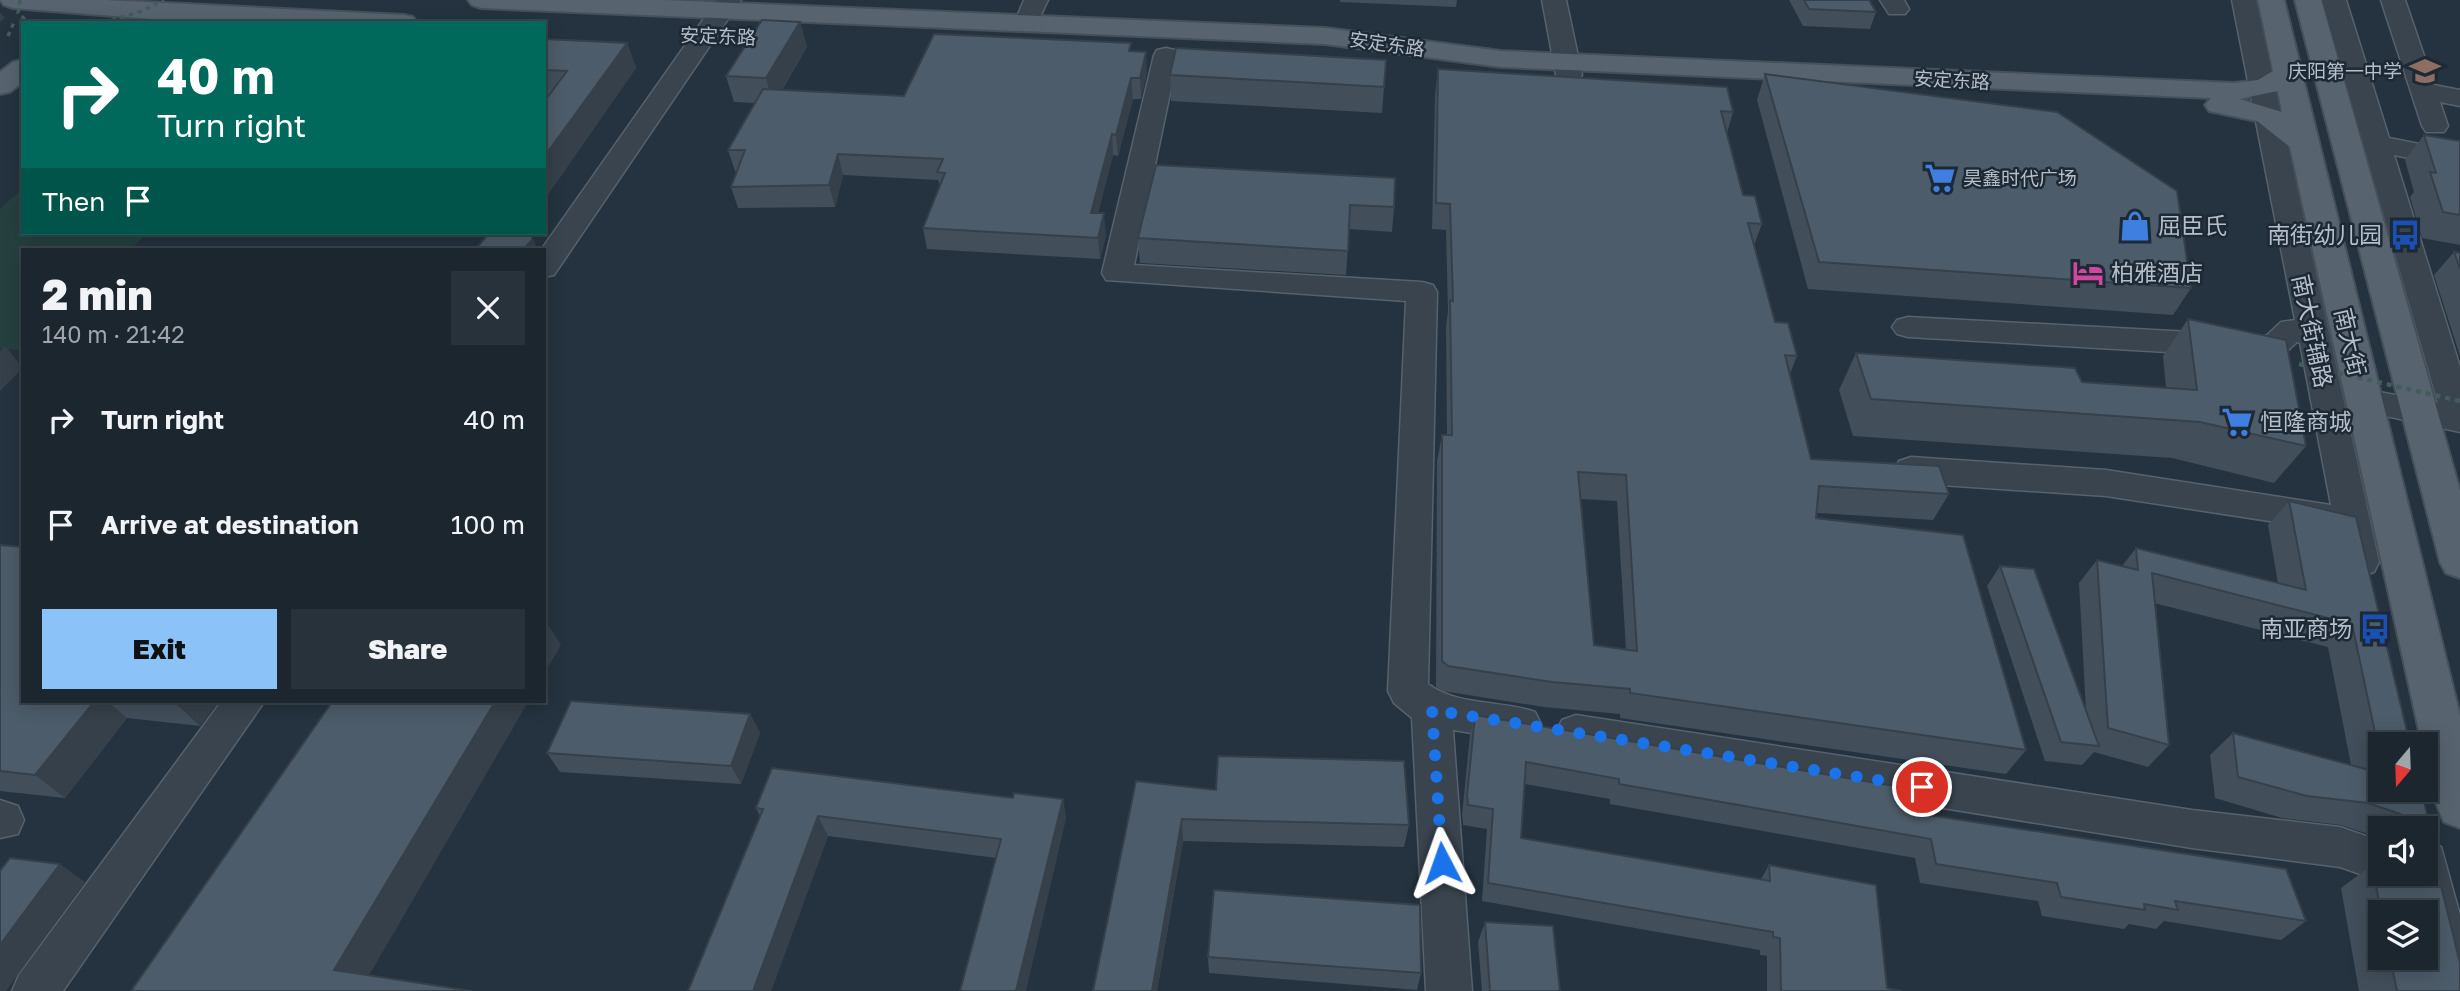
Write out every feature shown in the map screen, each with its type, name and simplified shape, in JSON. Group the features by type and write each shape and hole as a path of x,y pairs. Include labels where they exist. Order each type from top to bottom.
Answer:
{"main road":[{"path":"13,0 77,9 354,21"},
{"name":"安定东路","path":"481,0 1031,12 1325,36 1563,68"},
{"name":"南大街","path":"2271,0 2273,92 2305,146 2393,532 2460,807"},
{"name":"南大街","path":"2308,0 2460,562"},
{"path":"50,21 77,9"},
{"name":"安定东路","path":"546,29 699,42 1563,68 2241,106 2273,92 2285,125 2305,146"},
{"path":"0,58 21,42"},
{"path":"0,86 21,70"}],"street":[{"path":"1544,0 1563,68"},
{"path":"1554,0 1563,68"},
{"name":"南大街辅路","path":"2244,0 2273,92 2306,351 2352,522 2367,589"},
{"path":"2334,0 2453,380 2460,419 2419,417"},
{"path":"2393,0 2435,126"},
{"path":"546,265 725,6"},
{"path":"1166,55 1117,273 1422,292 1408,691 1432,710 2192,829 2340,848 2368,857"},
{"path":"2424,91 2460,98"},
{"path":"2378,144 2460,160"},
{"path":"2393,313 2453,380"},
{"path":"1908,327 2273,347 2292,329 2306,351"},
{"path":"2364,406 2419,417 2460,431"},
{"path":"1911,470 2106,483 2207,496 2393,532"},
{"path":"35,991 243,703"},
{"path":"1432,710 1450,991"},
{"path":"2435,886 2455,991"}],"path":[{"path":"20,0 18,13 27,21"},
{"path":"106,10 142,11 164,0"},
{"path":"2306,351 2460,401"}],"green space":[{"path":"21,190 21,235 145,235 132,248 21,248 21,350 0,349 0,209"}],"building":[{"path":"1804,0 1869,0 1876,12 1809,9"},
{"path":"762,20 800,22 766,78 726,76"},
{"path":"934,34 1131,43 1129,51 1146,52 1140,78 1131,78 1116,135 1112,134 1091,213 1104,213 1098,238 923,228 945,173 937,172 943,159 838,154 829,185 731,187 745,150 728,150 763,89 904,96"},
{"path":"546,39 627,43 546,154 546,99 567,71 546,70"},
{"path":"1176,48 1386,60 1384,87 1170,75"},
{"path":"1438,69 1727,87 1733,112 1721,111 1743,195 1755,196 1762,224 1748,223 1775,322 1788,323 1797,356 1785,355 1811,459 1939,466 1949,494 1819,486 1816,518 1963,535 2026,750 1630,693 1630,689 1552,682 1448,666 1442,661 1442,435 1452,435 1450,300 1453,301 1450,204 1436,203","holes":["1578,472 1626,475 1637,651 1594,645"]},
{"name":"昊鑫时代广场","path":"1765,74 2057,112 2177,191 2191,288 1819,262"},
{"path":"2424,135 2460,141 2460,215 2443,212 2430,172 2436,173"},
{"path":"1156,165 1395,178 1394,207 1350,205 1348,251 1138,238"},
{"path":"487,235 532,236 525,248 477,248"},
{"path":"2454,252 2460,253 2460,269"},
{"path":"2188,319 2286,340 2306,446 2200,422 1871,399 1856,353 2075,368 2082,382 2197,390"},
{"path":"2289,501 2356,517 2407,732 2375,732 2352,624 2152,573 2169,745 2108,728 2097,560 2138,570 2136,548 2306,590"},
{"path":"0,545 21,547 21,703 93,703 35,775 0,771"},
{"path":"2000,566 2034,569 2099,746 2061,742"},
{"path":"571,701 750,714 731,766 547,753"},
{"path":"331,703 494,703 334,970 472,991 131,991"},
{"path":"1475,715 1906,788 1909,812 2286,869 2306,921 2175,901 2178,910 2144,904 2145,910 2061,897 2057,883 1936,864 1931,839 1619,784 1619,779 1526,762 1521,838 1770,881 1769,865 1876,885 1887,988 1901,991 1781,991 1780,938 1773,937 1773,932 1488,883 1493,809 1468,805 1467,796"},
{"path":"2233,733 2368,770 2368,802 2424,802 2427,816 2406,816 2368,803 2307,796 2238,777"},
{"path":"1218,756 1404,761 1409,825 1182,819 1152,991 1093,991 1136,781 1216,790"},
{"path":"772,768 1013,798 1014,793 1063,799 1016,991 960,991 1001,839 818,816 753,991 688,991 763,809 756,808"},
{"path":"10,858 60,864 0,945 0,871"},
{"path":"2376,886 2441,886 2460,963 2460,991 2397,991 2393,970 2438,970 2438,900 2379,900"},
{"path":"1214,890 1420,905 1421,973 1208,957"},
{"path":"1485,922 1553,926 1560,991 1490,991"}],"place":[{"name":"庆阳第一中学","path":"2425,71"},
{"name":"昊鑫时代广场","path":"1940,178"},
{"name":"屈臣氏","path":"2135,226"},
{"name":"南街幼儿园","path":"2405,235"},
{"name":"柏雅酒店","path":"2088,273"},
{"name":"恒隆商城","path":"2237,422"},
{"name":"南亚商场","path":"2375,629"}],"route":[{"path":"1442,863 1432,710 1922,787"}]}
